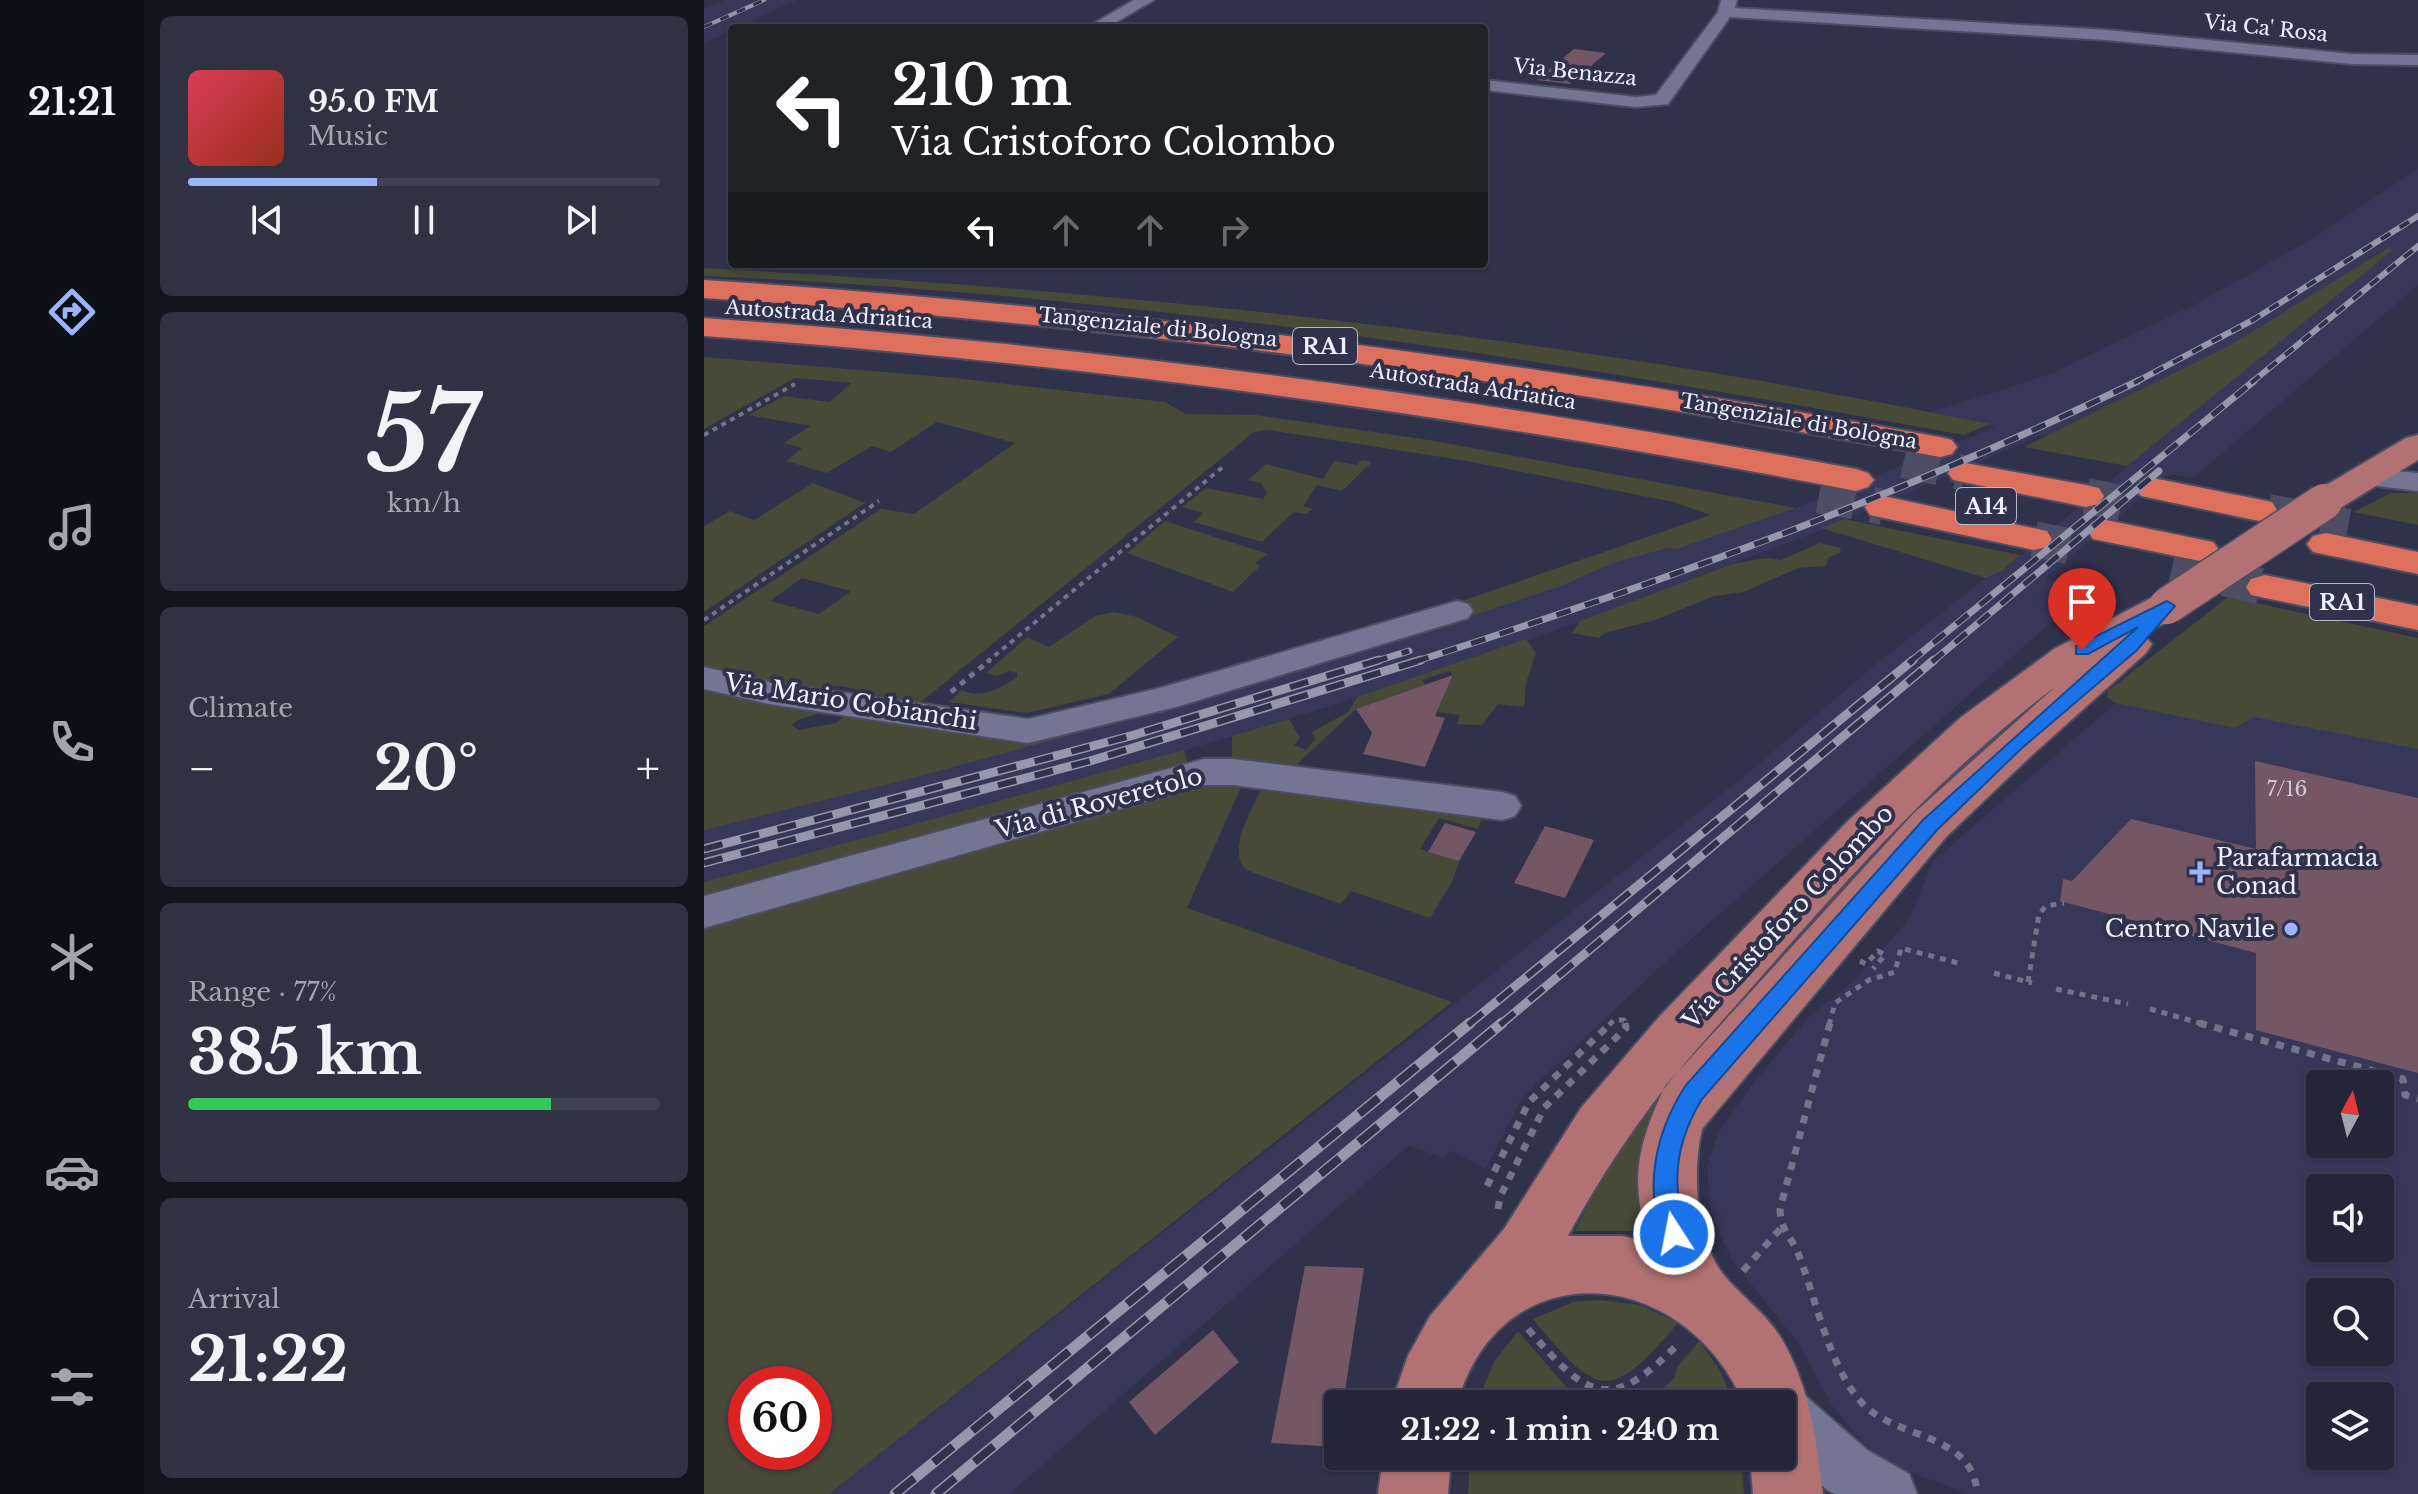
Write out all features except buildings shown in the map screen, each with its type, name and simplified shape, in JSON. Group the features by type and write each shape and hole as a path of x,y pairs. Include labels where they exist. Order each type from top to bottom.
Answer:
{"highway":[{"name":"Tangenziale di Bologna","path":"704,289 1001,310 1353,350 1628,391 1940,447"},
{"name":"Autostrada Adriatica","path":"704,305 997,326 1258,355 1528,393 1910,476 2045,530 1883,507"},
{"name":"Autostrada Adriatica","path":"704,327 995,350 1310,387 1622,436 1856,480"},
{"path":"704,344 938,362 1230,396 1524,440 1819,495"},
{"name":"A14","path":"1981,465 2097,488"},
{"path":"2145,498 2248,518"},
{"path":"2333,524 2418,541"},
{"path":"2333,524 2418,563"},
{"path":"2096,540 2180,575"},
{"name":"RA1","path":"2418,594 2278,578 2418,618"}],"main road":[{"name":"Via Cristoforo Colombo","path":"1504,1315 1527,1248 1590,1142 1621,1100 1890,808 2038,680 2094,643 2180,575 2333,524 2363,477 2418,445"},
{"name":"Via Cristoforo Colombo","path":"1771,1390 1753,1350 1711,1300 1674,1234 1666,1196 1668,1146 1685,1104 1921,834 2016,744 2131,646 2180,575"},
{"name":"Via Cristoforo Colombo","path":"1429,1390 1446,1347 1504,1315 1529,1276 1586,1265 1646,1271 1711,1300"},
{"path":"1413,1494 1416,1470"},
{"path":"1786,1470 1788,1494"}],"street":[{"path":"1101,24 1146,0"},
{"name":"Via Ca' Rosa","path":"1727,6 2137,37 2351,59 2418,60"},
{"name":"Via Benazza","path":"1488,85 1636,102 1662,100 1727,6"},
{"path":"2363,477 2418,482"},
{"name":"Via Mario Cobianchi","path":"704,678 769,693 1028,731 1247,675 1457,611"},
{"name":"Via di Roveretolo","path":"704,912 1204,772 1233,772 1502,806"},
{"path":"1796,1424 1847,1470 1889,1494"}],"path":[{"path":"704,435 795,384"},
{"path":"922,715 1224,466"},
{"path":"704,620 879,501"},
{"path":"1994,973 2030,982 2039,914 2046,906 2064,903"},
{"path":"1958,963 1901,948 1895,972 1869,980 1838,1000 1831,1011 1782,1197 1781,1228 1796,1249 1856,1396 1879,1416 1964,1455 1975,1470 1977,1491"},
{"path":"1859,960 1866,964 1878,951 1885,955 1873,969"},
{"path":"2056,989 2128,1004"},
{"path":"2150,1009 2403,1079 2405,1095 2418,1099"},
{"path":"1487,1186 1529,1102 1614,1020 1624,1020 1626,1028 1540,1114 1500,1197 1499,1215"},
{"path":"1504,1315 1569,1377 1587,1388 1607,1392 1627,1388 1645,1377 1711,1300 1781,1228"}],"shaded area":[{"path":"725,0 797,0 745,24 728,24 728,32 704,43 704,8"},
{"path":"2418,169 2418,285 2193,478 2168,474 2046,578 2083,590 2045,628 1664,963 1522,1098 1486,1169 1451,1151 1444,1158 1408,1146 1009,1494 829,1494 1741,779 1875,665 1986,578 2002,571 2128,466 2101,447 2042,435 1824,529 1511,647 1327,707 704,898 704,808 992,748 1161,705 1453,605 1772,514 1778,515 1996,427 1931,412 2048,375 2194,305 2307,242"},
{"path":"2418,661 2418,1494 1968,1494 1890,1464 1863,1443 1831,1404 1799,1344 1732,1260 1711,1213 1707,1166 1718,1133 1751,1086 1808,1018 1859,976 1910,918 1932,862 2116,703"}],"green space":[{"path":"2388,248 2394,249 2127,466 2024,447 2229,346"},
{"path":"704,268 1027,290 1350,322 1671,366 1990,424 1964,435 1651,380 1337,333 1021,298 704,276"},
{"path":"704,357 955,378 1165,402 1186,414 1256,415 1429,440 1796,508 1676,549 1667,548 1616,562 1558,587 1459,620 1152,713 704,830 704,687 825,709 792,725 799,730 836,723 846,715 1018,742 1161,705 1711,515 1673,502 1467,461 1268,430 1254,432 917,705 842,686 807,688 750,680 704,668 704,626 881,509 914,514 1015,443 937,422 891,452 872,446 827,473 786,461 802,448 784,443 811,426 748,415 784,396 830,402 851,383 795,378 704,429","holes":["802,578 850,591 819,614 770,601"]},
{"path":"1362,460 1372,462 1342,491 1317,485 1303,506 1312,509 1306,514 1294,512 1262,542 1194,522 1203,513 1182,507 1206,488 1263,499 1267,493 1261,483 1248,480 1266,464 1323,479 1334,461 1357,465"},
{"path":"813,483 865,503 704,612 704,526 730,511 754,520"},
{"path":"2391,493 2418,493 2418,525 2354,512"},
{"path":"1844,519 2020,555 2002,571 1986,578 1821,528"},
{"path":"1165,521 1268,554 1255,563 1260,566 1233,592 1127,553"},
{"path":"1820,543 1841,548 1840,553 1829,557 1826,566 1798,568 1744,592 1714,596 1658,619 1605,633 1599,638 1572,633 1580,621 1732,564 1765,558 1781,560"},
{"path":"2228,597 2418,638 2418,749 2254,717 2235,728 2116,703 2107,697 2108,691"},
{"path":"1114,612 1137,617 1178,637 1109,694 1027,713 949,702 962,690 983,693 1017,677 1017,673 1010,671 996,676 986,673 1027,637 1049,647 1095,616"},
{"path":"1526,639 1536,653 1526,683 1524,707 1498,704 1482,725 1457,724 1460,715 1437,712 1453,675 1450,671 1422,680 1425,685 1356,709 1293,768 1232,760 1232,736 1289,719 1300,738 1294,745 1306,750 1315,739 1312,732 1348,712 1357,697"},
{"path":"1184,750 1188,764 704,898 704,882"},
{"path":"1209,784 1242,785 1187,908 1452,1002 829,1494 704,1494 704,928"},
{"path":"1265,788 1483,816 1478,829 1439,818 1420,849 1459,861 1452,882 1430,918 1351,891 1341,904 1246,870 1241,862 1239,842 1259,793"},
{"path":"1650,1101 1656,1104 1638,1166 1638,1198 1645,1231 1575,1231 1609,1162"},
{"path":"1600,1300 1640,1305 1678,1323 1636,1367 1619,1378 1604,1381 1590,1376 1574,1364 1533,1319 1573,1302"},
{"path":"1518,1331 1569,1390 1482,1390 1494,1362"},
{"path":"1699,1341 1720,1370 1728,1390 1660,1390 1675,1378 1677,1367"},
{"path":"1469,1470 1742,1470 1744,1494 1468,1494"}],"tunnel":[{"path":"1904,460 1965,473"},
{"path":"1819,495 1883,507"},
{"path":"2086,496 2137,506"},
{"path":"2268,512 2348,527"},
{"path":"2034,539 2086,550"},
{"path":"2172,567 2265,587"}],"railway":[{"path":"704,27 764,0"},
{"path":"2136,382 2253,320 2418,216"},
{"path":"2251,383 2418,246"},
{"path":"1910,662 2254,381"},
{"path":"1414,662 1599,601 1782,534 1962,461 2136,382"},
{"path":"1932,662 2159,471"},
{"path":"1373,662 1409,651"},
{"path":"704,849 1134,735 1379,660"},
{"path":"704,863 1090,761 1421,660"},
{"path":"1468,1025 1913,660"},
{"path":"1500,1025 1934,660"},
{"path":"895,1494 1470,1023"},
{"path":"936,1494 1502,1023"}],"place":[{"name":"Parafarmacia Conad","path":"2200,872"},
{"name":"Centro Navile","path":"2291,929"}],"route":[{"path":"1674,1234 1666,1196 1668,1146 1676,1119 1694,1092 1930,825 2016,744 2131,646 2167,606 2082,650"}]}
